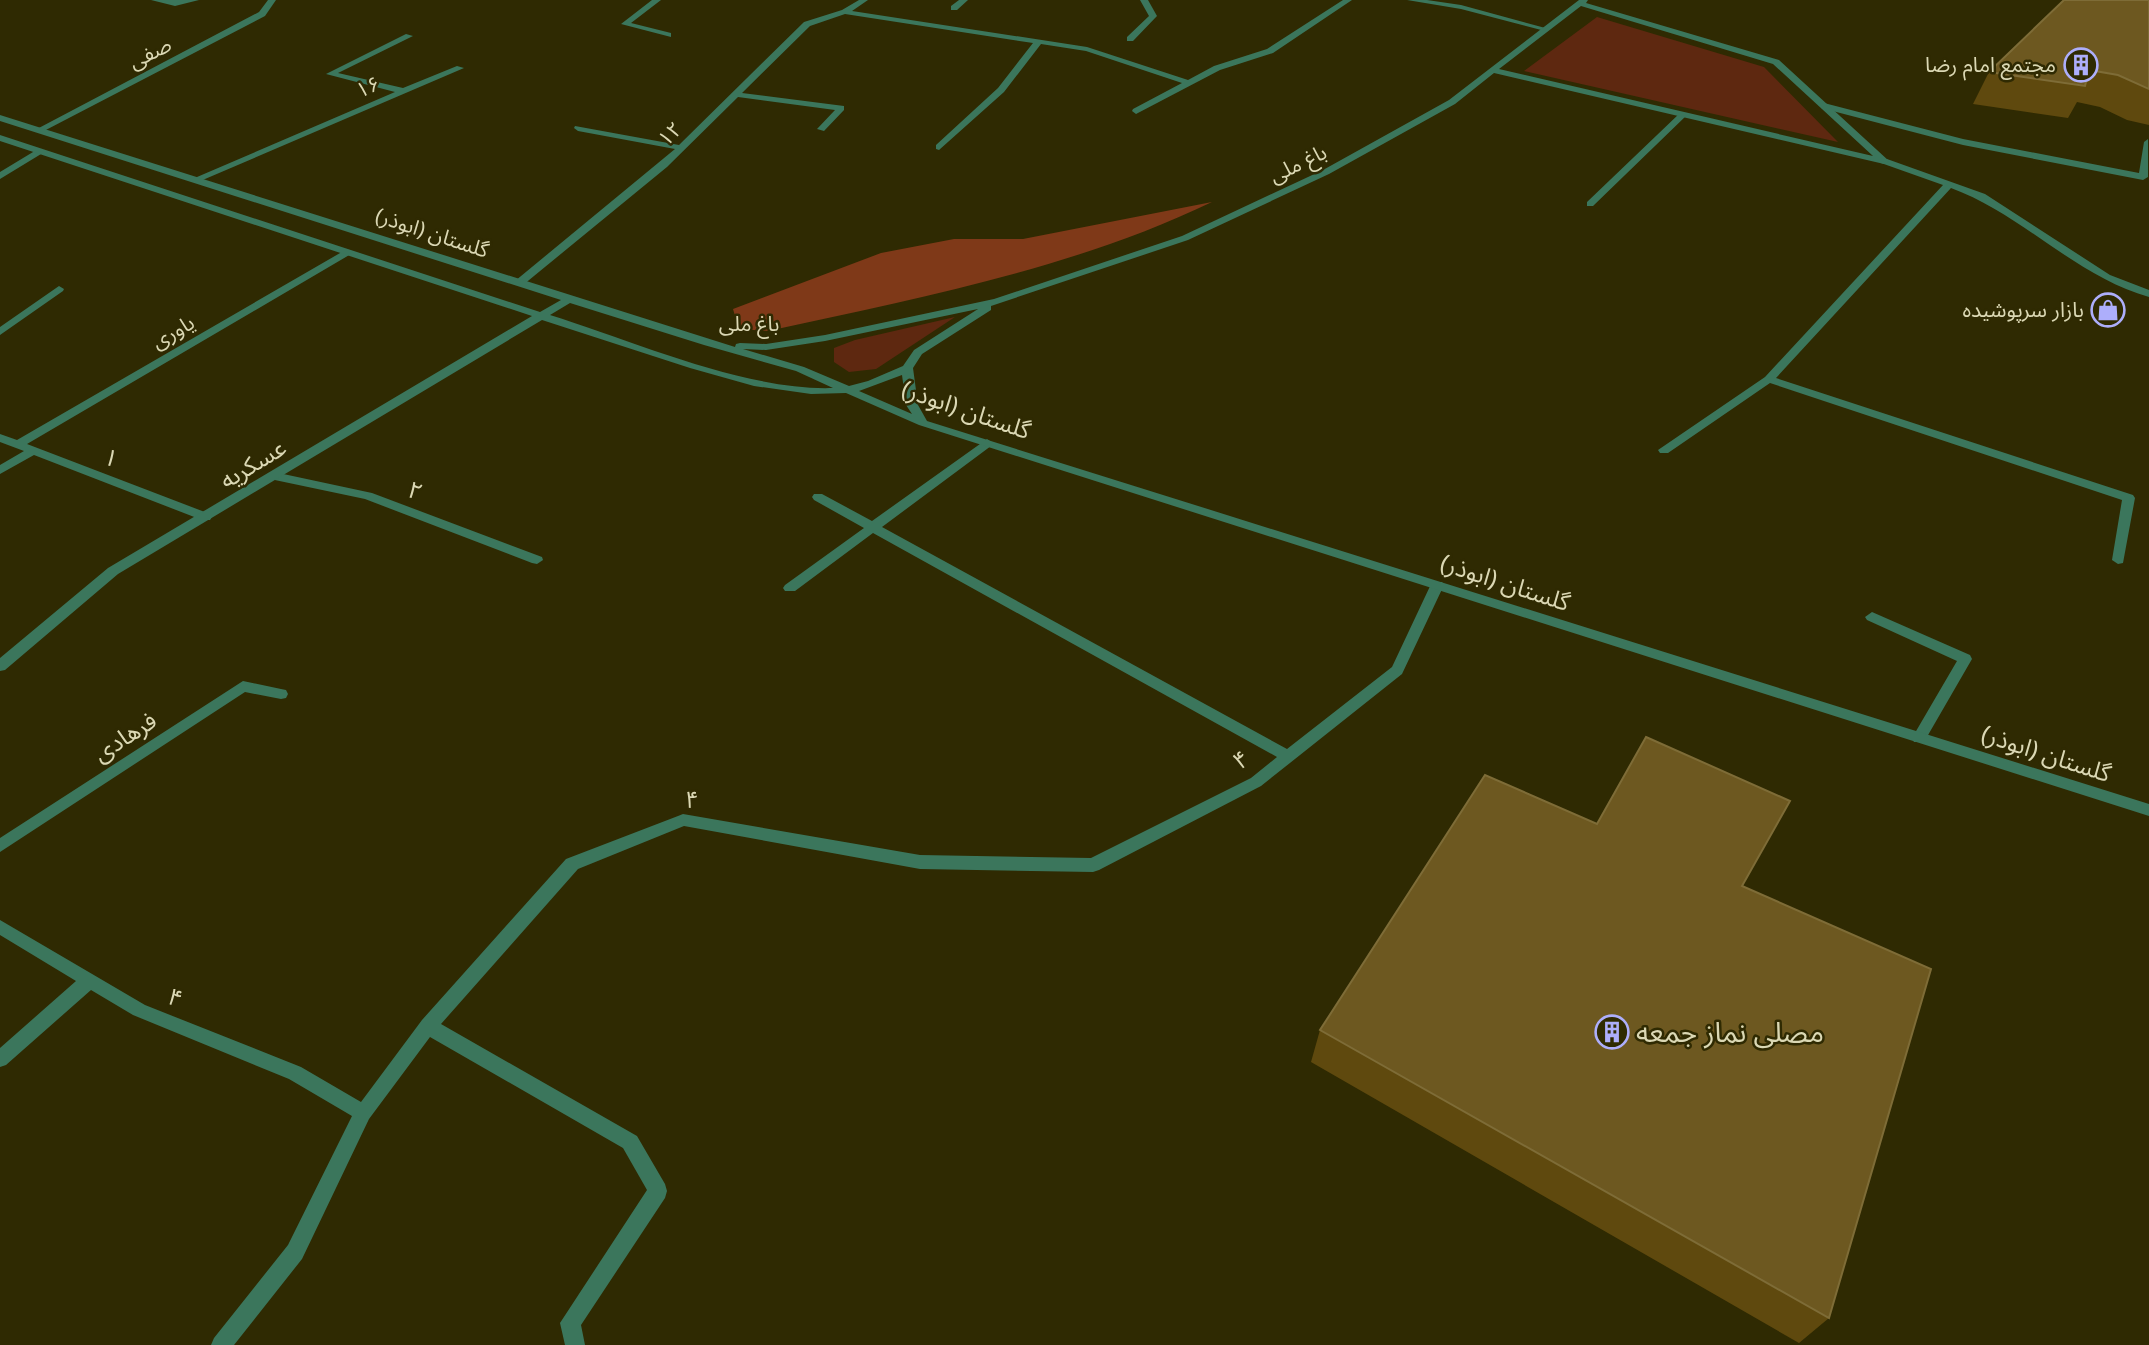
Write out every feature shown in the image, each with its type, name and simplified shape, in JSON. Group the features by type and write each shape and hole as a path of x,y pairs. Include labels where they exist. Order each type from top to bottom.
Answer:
{"street":[{"path":"155,0 175,4 195,0"},
{"name":"صفی","path":"39,130 262,14 272,0"},
{"path":"657,0 625,24 668,35"},
{"path":"845,12 864,0"},
{"path":"954,8 964,0"},
{"path":"1130,39 1153,16 1144,0"},
{"path":"1136,111 1217,68 1270,51 1348,0"},
{"path":"1411,0 1461,7 1545,29"},
{"path":"1581,2 1776,62 1884,161"},
{"name":"باغ ملی","path":"708,343 766,347 997,302 1185,238 1290,189 1452,102 1581,2"},
{"path":"845,12 1087,49 1189,83"},
{"name":"۱۲","path":"492,300 519,283 681,148 807,24 845,12"},
{"name":"۱۶","path":"404,91 330,74 409,36"},
{"path":"939,147 1001,90 1038,41"},
{"path":"404,91 460,68"},
{"path":"1491,70 1884,161 1982,196 2106,277 2149,294"},
{"name":"۱۶","path":"167,193 404,91"},
{"path":"734,94 841,108 821,130"},
{"path":"1824,106 1963,142 2143,177 2148,142"},
{"path":"1590,204 1684,115"},
{"name":"گلستان (ابوذر)","path":"0,118 708,343 800,369 923,423 2149,810"},
{"path":"578,128 681,148"},
{"path":"0,176 41,151 39,130"},
{"name":"گلستان (ابوذر)","path":"0,138 540,316 766,386 812,391 851,391 876,385 907,368"},
{"path":"1664,450 1769,379 1949,184"},
{"name":"یاوری","path":"17,445 373,237"},
{"path":"0,331 59,289"},
{"name":"عسکریه","path":"0,666 113,571 569,299"},
{"name":"باغ ملی","path":"907,368 918,352 997,302"},
{"path":"907,368 912,405 923,423"},
{"path":"1769,379 2129,498 2118,560"},
{"name":"۱","path":"0,438 206,517"},
{"path":"790,588 987,443"},
{"path":"0,470 33,451"},
{"name":"۲","path":"274,476 368,496 537,560"},
{"path":"818,497 1289,757"},
{"name":"۴","path":"0,928 139,1010 295,1073 363,1113 428,1026 572,864 682,820 920,862 1093,865 1256,782 1396,670 1437,585"},
{"path":"1872,617 1965,659 1919,738"},
{"name":"فرهادی","path":"0,846 243,687 281,694"},
{"path":"0,1059 90,980"},
{"path":"428,1026 629,1143 658,1191 570,1322 575,1345"},
{"path":"221,1345 295,1252 363,1113"}],"shaded area":[{"path":"1597,17 1764,67 1838,142 1524,71"},
{"path":"1212,202 1105,246 1050,264 881,306 768,331 739,329 733,309 881,253 954,239 1023,239"},
{"path":"955,317 876,369 849,372 834,362 834,348 855,340"}],"building":[{"path":"2064,0 2149,0 2149,89 2118,75 2089,70 2085,86 1989,72"},
{"name":"مصلی نماز جمعه","path":"1646,737 1790,801 1742,886 1931,969 1829,1318 1320,1030 1485,775 1597,824"}],"place":[{"name":"مجتمع امام رضا","path":"2081,65"},
{"name":"بازار سرپوشیده","path":"2108,310"},
{"name":"مصلی نماز جمعه","path":"1612,1032"}]}
